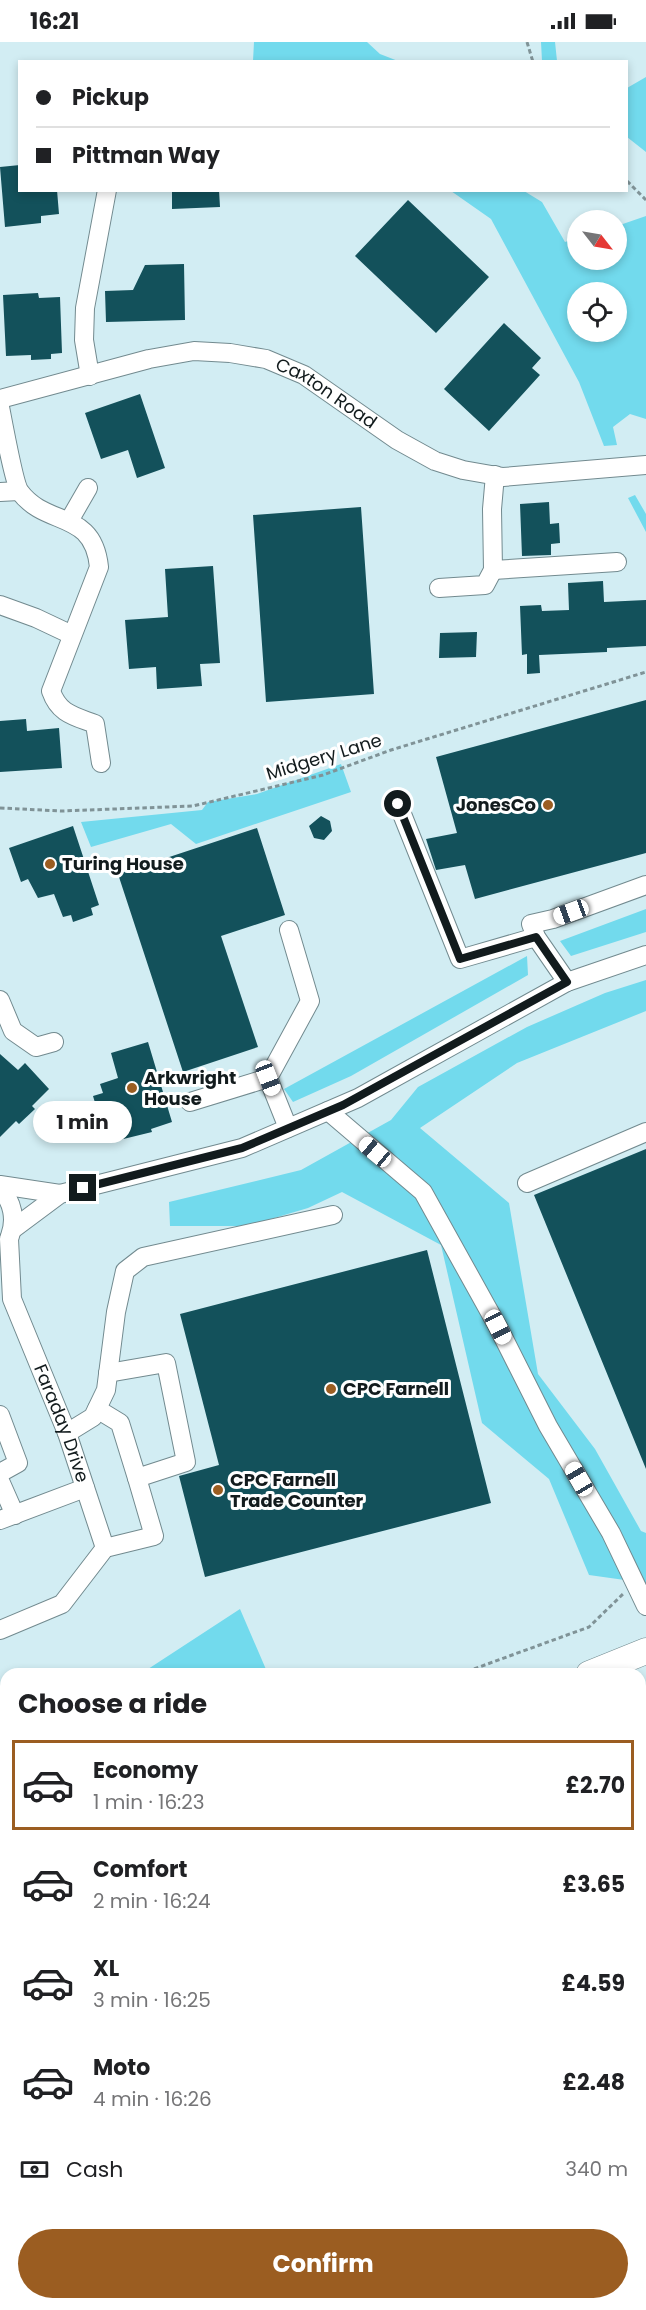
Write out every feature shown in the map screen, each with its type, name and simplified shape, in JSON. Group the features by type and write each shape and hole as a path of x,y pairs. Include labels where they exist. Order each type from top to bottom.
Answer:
{"highway":[{"path":"605,1668 646,1652"}],"street":[{"path":"90,375 84,340 85,308 107,192"},
{"name":"Caxton Road","path":"0,399 149,359 194,351 230,352 266,359 304,375 397,440 435,461 463,470 503,477 646,465"},
{"path":"0,407 19,491 31,503 46,512 77,525 92,539 97,551 99,567 51,691 54,700 66,713 95,724 101,763"},
{"path":"439,588 485,585 493,570 492,510 495,476"},
{"path":"69,522 88,488"},
{"path":"0,492 19,491"},
{"path":"493,570 617,562"},
{"path":"0,604 72,635"},
{"path":"398,804 460,959 536,937"},
{"path":"567,982 536,937 531,924 553,919 646,885"},
{"path":"190,1102 268,1078 310,1001 290,930"},
{"path":"0,1187 60,1194 242,1148 358,1098 567,982 646,955"},
{"path":"0,1000 13,1031 36,1047 54,1042"},
{"path":"268,1078 288,1128"},
{"path":"328,1111 423,1192 498,1327 548,1426 611,1533 646,1606"},
{"path":"526,1183 646,1132"},
{"name":"Faraday Drive","path":"0,1187 10,1203 14,1216 7,1239 6,1293 67,1432 105,1548"},
{"path":"7,1239 60,1194"},
{"path":"67,1432 93,1417 106,1390 124,1271 143,1257 333,1215"},
{"path":"108,1373 166,1363 186,1462 137,1478"},
{"path":"0,1629 62,1604 105,1548 154,1536 120,1423 97,1409"},
{"path":"0,1415 18,1463 0,1473"},
{"path":"0,1481 7,1517 85,1488"}],"path":[{"path":"527,42 532,60"},
{"path":"628,182 646,200"},
{"name":"Midgery Lane","path":"0,808 62,812 193,806 323,775 391,750 646,672"},
{"path":"476,1668 589,1627 636,1582"}],"shaded area":[{"path":"254,42 367,42 380,54 395,60 253,60"},
{"path":"541,42 555,42 557,60 542,60"},
{"path":"646,77 646,152 628,138 628,87"},
{"path":"452,192 526,192 542,202 565,242 567,241 567,270 627,270 627,223 646,216 646,419 630,414 613,427 617,445 604,446 579,382 491,219"},
{"path":"635,495 646,514 646,532 628,498"},
{"path":"341,764 351,792 196,844 171,824 91,847 81,822 202,810 208,802 257,794"},
{"path":"646,909 646,932 571,956 560,941"},
{"path":"527,956 528,975 351,1076 293,1102 284,1089"},
{"path":"646,980 646,1011 517,1063 420,1128 509,1203 538,1374 595,1449 641,1531 646,1533 646,1583 589,1575 549,1479 482,1423 441,1245 342,1192 308,1208 247,1226 170,1226 169,1202 301,1170 391,1120 418,1087 527,1027 605,993"},
{"path":"240,1609 265,1668 150,1668"}],"building":[{"path":"18,165 18,192 57,192 59,214 41,216 41,223 5,227 0,167"},
{"path":"172,192 219,192 220,207 172,209"},
{"path":"408,200 489,277 436,333 355,256"},
{"path":"184,264 185,320 106,322 105,291 133,290 145,265"},
{"path":"38,293 39,298 60,297 62,353 51,354 51,359 31,360 31,355 6,356 3,295"},
{"path":"504,323 541,358 532,368 540,375 489,431 444,389"},
{"path":"140,394 165,468 137,478 128,450 101,459 85,413"},
{"path":"549,502 550,524 559,523 560,543 551,544 551,555 522,556 520,504"},
{"path":"361,507 374,694 266,702 253,515"},
{"path":"213,566 220,663 200,664 202,686 157,689 156,667 129,669 125,620 168,617 165,569"},
{"path":"603,581 604,602 646,600 646,646 607,648 607,652 539,655 540,673 527,674 527,654 522,655 520,606 541,605 542,611 569,610 568,583"},
{"path":"477,632 476,657 439,658 440,633"},
{"name":"JonesCo","path":"646,700 646,853 475,899 465,865 436,870 426,839 457,833 436,757"},
{"path":"26,719 27,731 59,728 62,768 0,772 0,721"},
{"path":"321,816 330,821 332,831 324,840 314,838 309,826"},
{"name":"Turing House","path":"73,826 99,905 91,908 93,915 73,922 71,915 63,917 54,894 38,898 28,879 21,882 9,848"},
{"path":"257,828 285,915 221,936 258,1047 183,1072 118,874"},
{"name":"Arkwright House","path":"148,1042 172,1122 151,1129 152,1132 107,1143 93,1096 103,1093 100,1084 118,1078 111,1053"},
{"path":"0,1054 18,1070 25,1063 49,1089 32,1106 35,1109 19,1124 16,1121 0,1137"},
{"path":"646,1149 646,1469 534,1195"},
{"name":"CPC Farnell","path":"427,1250 491,1503 205,1577 179,1476 219,1465 180,1314"}],"place":[{"name":"JonesCo","path":"548,805"},
{"name":"Turing House","path":"50,864"},
{"name":"Arkwright House","path":"132,1088"},
{"name":"CPC Farnell","path":"331,1389"},
{"name":"CPC Farnell Trade Counter","path":"218,1490"}],"route":[{"path":"83,1188 242,1148 358,1098 567,982 536,937 460,959 398,804"}]}
